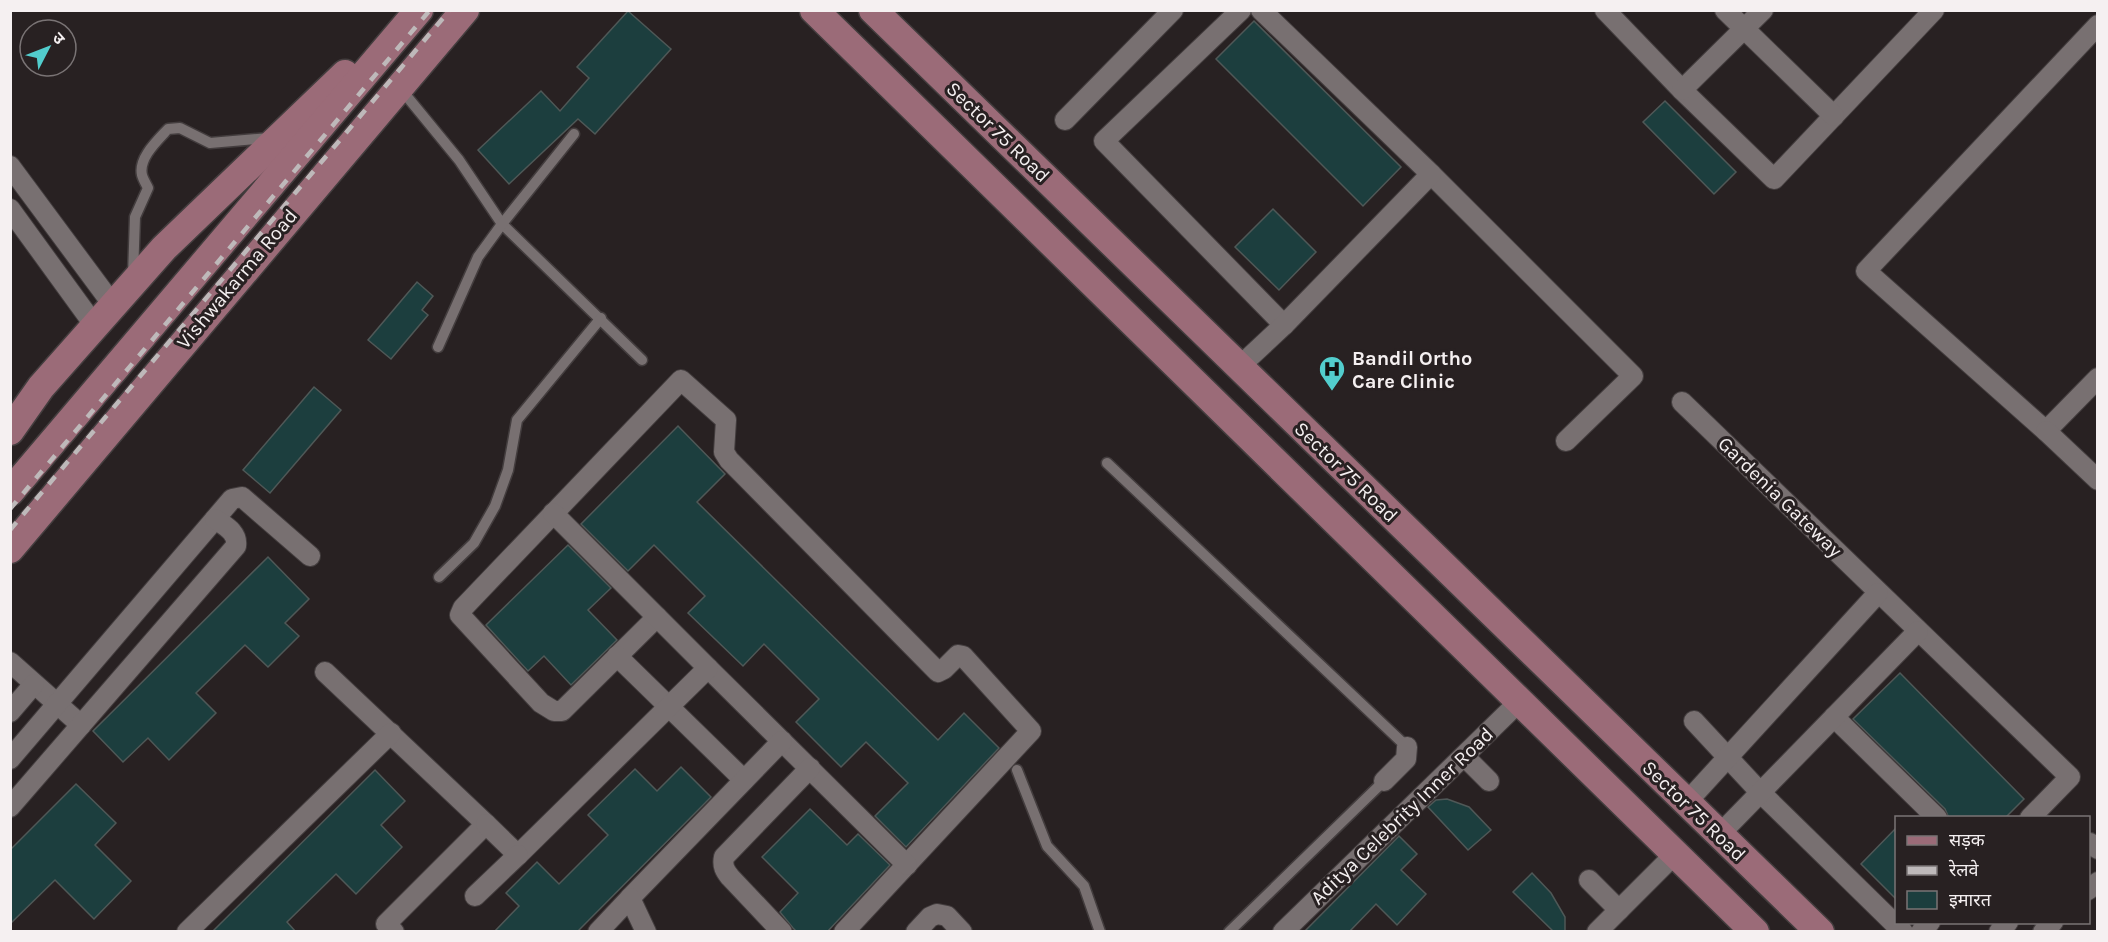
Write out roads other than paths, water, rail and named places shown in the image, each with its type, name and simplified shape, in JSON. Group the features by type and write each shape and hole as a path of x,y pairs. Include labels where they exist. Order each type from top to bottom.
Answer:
{"street":[{"name":"Vishwakarma Road","path":"10,549 465,10"},
{"name":"Sector 75 Road","path":"814,10 1755,932"},
{"path":"1065,120 1173,10"},
{"path":"1241,10 1104,141 1284,325"},
{"path":"1261,10 1431,174 1633,376 1566,441"},
{"path":"1605,10 1682,90 1774,179 1934,10"},
{"path":"1725,10 1834,116"},
{"path":"1682,90 1763,10"},
{"name":"Sector 75 Road","path":"883,14 1239,367 1820,932"},
{"name":"Vishwakarma Road","path":"10,492 410,21"},
{"path":"10,431 41,387 164,248 335,81 410,21"},
{"path":"2097,25 1866,271 2046,431 2097,480"},
{"path":"10,166 104,315"},
{"path":"1239,367 1284,325 1431,174"},
{"path":"10,209 104,315"},
{"path":"115,371 140,395"},
{"path":"2046,431 2097,378"},
{"path":"657,617 562,711 554,711 541,703 461,617 460,612 681,380 726,420 724,452 729,460 936,670 942,671 958,655 963,656 1031,731 844,932"},
{"path":"95,394 120,420"},
{"name":"Gardenia Gateway","path":"1682,402 2070,777 2032,816"},
{"path":"34,780 11,758 235,497 242,497 310,556"},
{"path":"553,513 907,865"},
{"path":"10,807 236,546 237,539 232,532 215,519"},
{"path":"1686,803 1878,593"},
{"path":"1719,834 1918,631"},
{"path":"617,656 744,780"},
{"path":"10,662 81,725"},
{"path":"475,896 708,668"},
{"path":"325,672 518,855"},
{"path":"10,712 34,684"},
{"name":"Aditya Celebrity Inner Road","path":"1283,932 1520,701"},
{"path":"1834,717 1935,816"},
{"path":"1694,721 1760,792 1903,932"},
{"path":"187,932 391,733"},
{"path":"598,932 782,741"},
{"path":"1384,781 1406,759 1407,747"},
{"path":"1464,756 1489,781"},
{"path":"782,932 730,878 723,863 724,857 810,768"},
{"path":"394,932 386,924 486,824"},
{"path":"1598,932 1676,853"},
{"path":"1589,880 1619,910"},
{"path":"630,898 646,932"},
{"path":"916,932 930,917 937,914 947,916 962,932"}],"lane":[{"path":"400,87 459,160 502,224 642,360"},
{"path":"132,284 135,218 148,188 141,174 142,163 154,144 168,129 180,128 210,142 280,137"},
{"path":"438,347 478,257 574,134"},
{"path":"440,577 474,543 495,506 508,470 517,420 601,318"},
{"path":"1107,463 1407,747"},
{"path":"1017,770 1047,846 1084,886 1100,932"},
{"path":"1229,932 1384,781"}],"railway":[{"path":"10,509 430,10"},
{"path":"10,530 450,10"}],"place":[{"name":"Bandil Ortho Care Clinic","path":"1332,392"}]}
